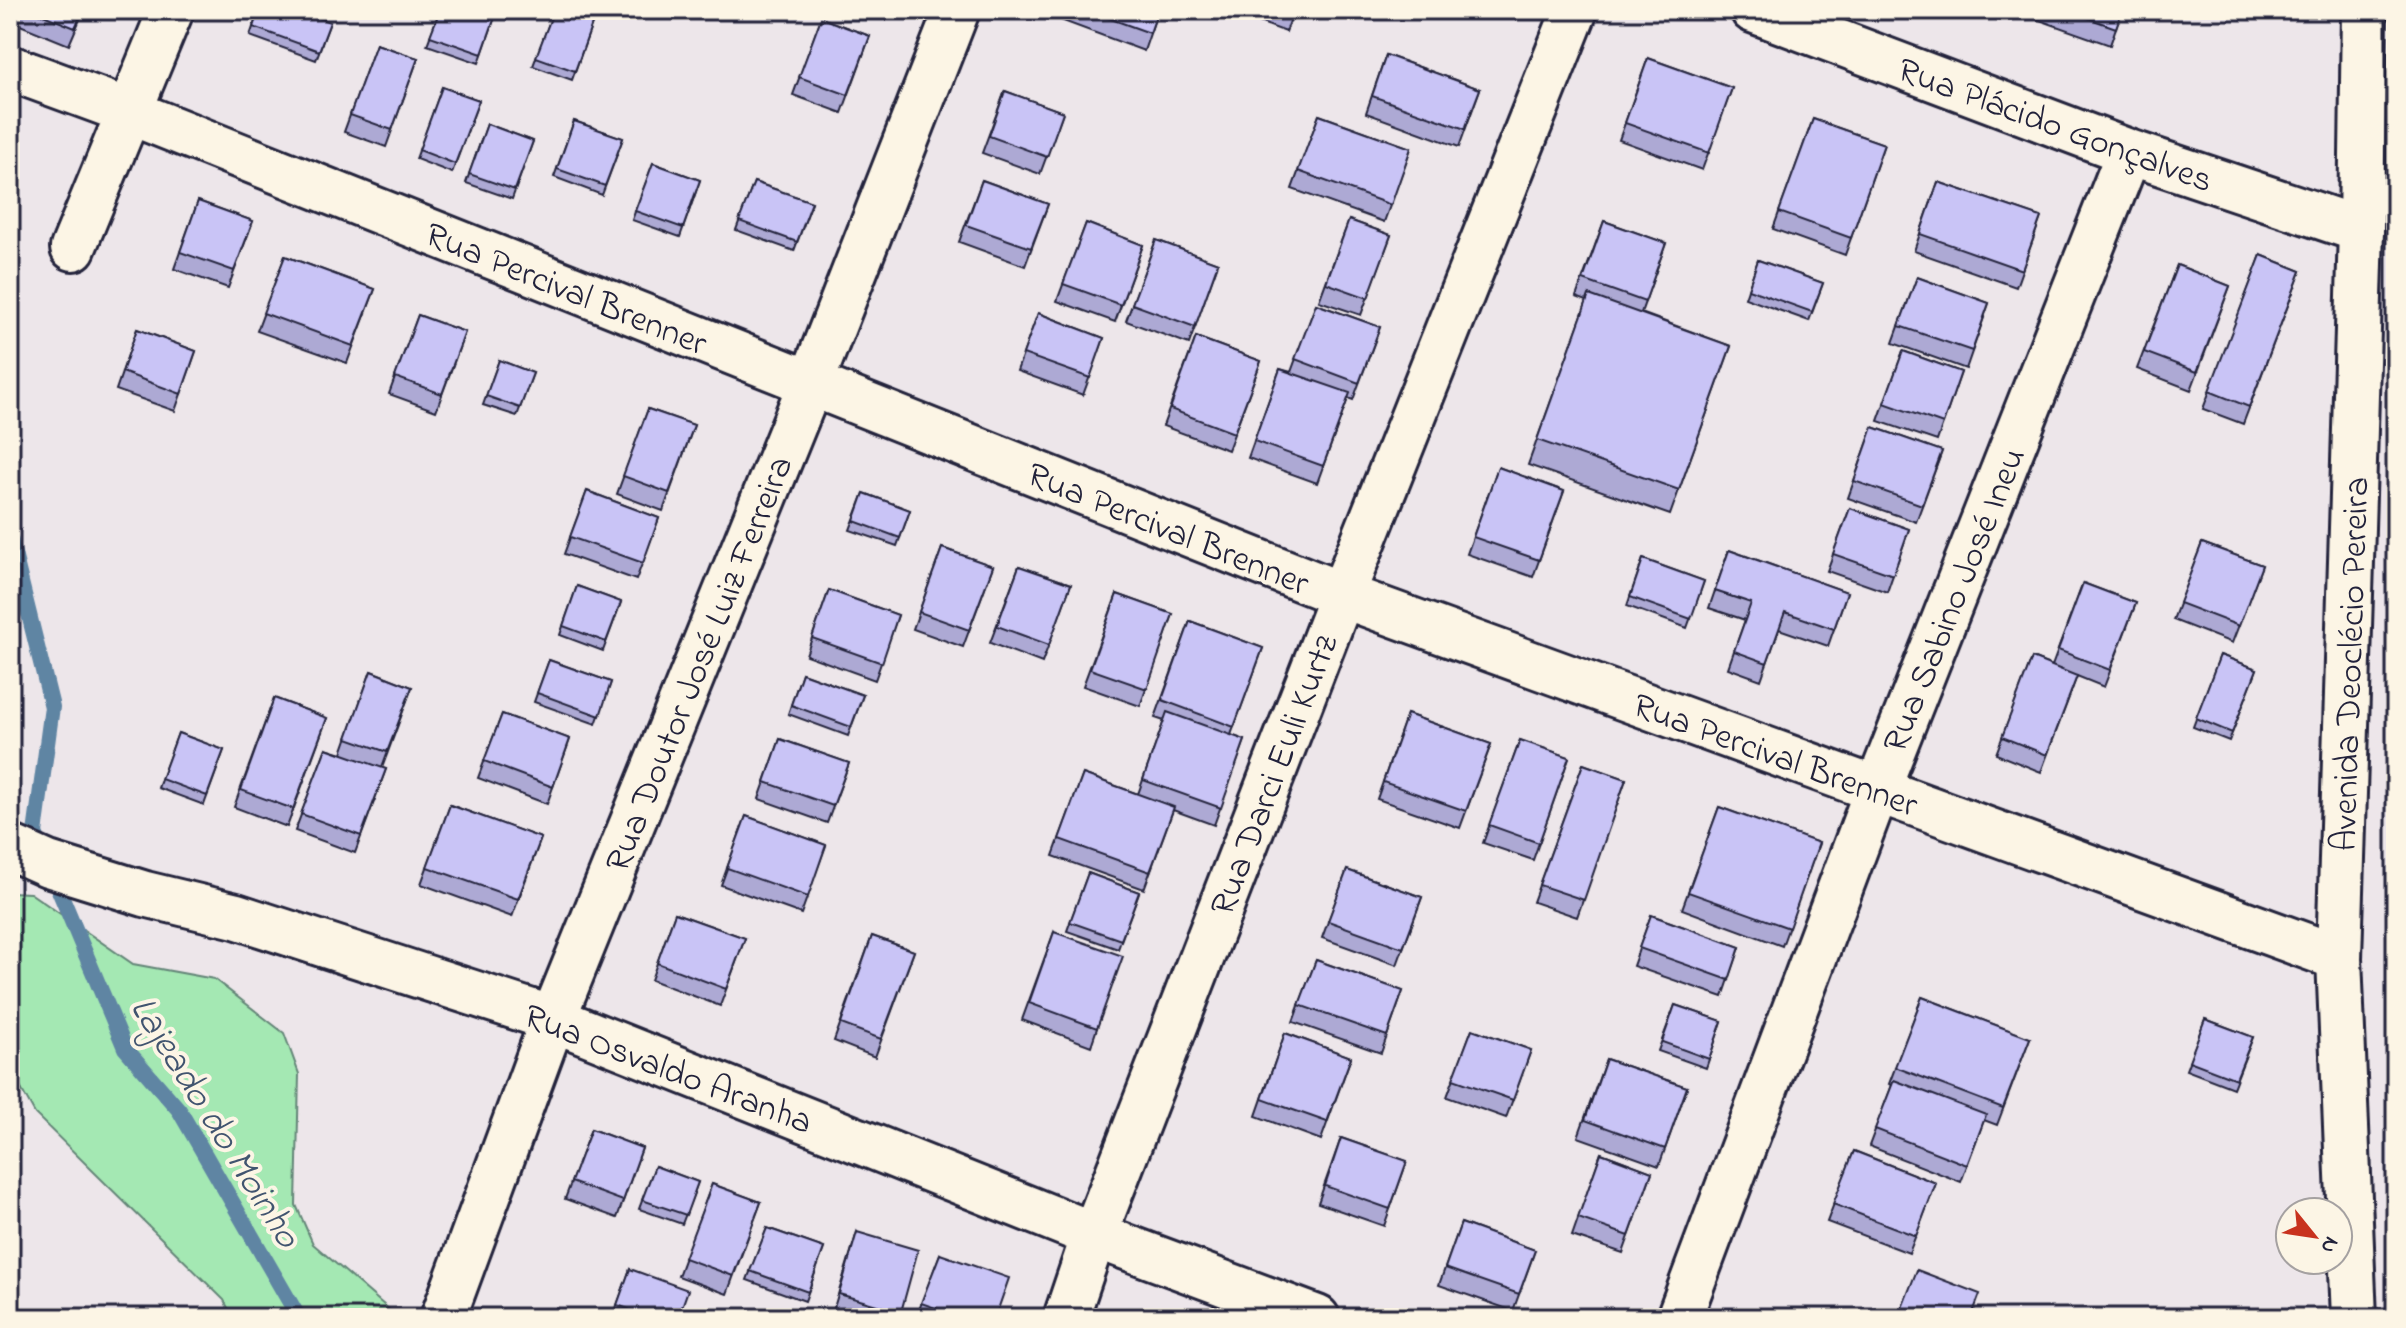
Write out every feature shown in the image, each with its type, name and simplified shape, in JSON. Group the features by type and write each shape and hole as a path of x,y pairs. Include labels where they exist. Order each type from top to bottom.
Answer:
{"street":[{"path":"73,248 171,10"},
{"name":"Rua Doutor José Luiz Ferreira","path":"443,1318 553,1019 810,385 957,10"},
{"name":"Rua Darci Euli Kurtz","path":"1066,1318 1094,1235 1342,595 1575,10"},
{"name":"Rua Plácido Gonçalves","path":"1753,10 2129,152 2361,230"},
{"name":"Avenida Deoclécio Pereira","path":"2354,1318 2339,958 2361,230 2364,10"},
{"name":"Rua Percival Brenner","path":"10,68 130,112 1342,595 2339,958"},
{"name":"Rua Sabino José Ineu","path":"1679,1318 1877,790 2129,152"},
{"name":"Rua Osvaldo Aranha","path":"10,847 48,864 145,894 236,916 553,1019 1094,1235 1317,1318"}],"green space":[{"path":"10,892 30,893 133,964 214,979 284,1033 299,1074 296,1205 313,1244 399,1318 233,1318 224,1300 35,1114 14,1076 20,1035 10,1022"}],"building":[{"path":"31,10 83,10 75,28"},
{"path":"259,10 296,10 330,22 319,51 253,27"},
{"path":"440,10 486,10 496,14 482,54 430,36"},
{"path":"554,10 597,10 575,71 536,57"},
{"path":"1086,10 1158,10 1150,33"},
{"path":"2065,10 2122,10 2116,28"},
{"path":"821,18 870,36 848,95 799,77"},
{"path":"376,44 418,58 392,130 350,115"},
{"path":"1386,55 1480,89 1465,129 1372,96"},
{"path":"1648,58 1732,88 1709,153 1625,123"},
{"path":"442,87 479,100 455,164 419,150"},
{"path":"1005,91 1063,112 1047,157 989,136"},
{"path":"1319,115 1411,148 1391,205 1298,171"},
{"path":"1813,119 1884,144 1851,238 1779,212"},
{"path":"574,121 623,138 605,186 557,169"},
{"path":"487,124 533,141 515,190 469,174"},
{"path":"10,162 21,167 10,193"},
{"path":"653,163 700,180 683,228 635,211"},
{"path":"982,180 1048,204 1031,248 966,225"},
{"path":"754,182 812,202 797,242 739,221"},
{"path":"1938,182 2041,217 2022,270 1920,234"},
{"path":"198,201 253,221 234,271 180,252"},
{"path":"1349,220 1391,235 1368,298 1326,283"},
{"path":"1604,221 1666,243 1645,302 1583,280"},
{"path":"1086,223 1143,245 1121,305 1063,284"},
{"path":"1156,240 1218,263 1195,327 1132,304"},
{"path":"2261,255 2301,271 2249,407 2209,391"},
{"path":"285,256 375,289 353,346 263,313"},
{"path":"1758,260 1823,283 1812,312 1748,289"},
{"path":"2177,265 2230,286 2197,372 2144,352"},
{"path":"1917,277 1989,303 1972,351 1899,326"},
{"path":"1589,295 1731,346 1679,490 1537,440"},
{"path":"1316,304 1380,327 1359,383 1295,359"},
{"path":"1038,313 1104,338 1090,378 1023,354"},
{"path":"418,315 465,332 442,394 395,377"},
{"path":"137,329 196,351 181,394 122,372"},
{"path":"1196,337 1261,361 1234,433 1170,409"},
{"path":"1903,351 1961,372 1943,424 1884,403"},
{"path":"499,360 533,373 520,408 486,396"},
{"path":"1280,369 1350,393 1323,466 1254,441"},
{"path":"648,409 694,425 669,493 623,476"},
{"path":"1873,427 1942,451 1922,505 1854,481"},
{"path":"1498,467 1564,491 1539,560 1473,537"},
{"path":"587,491 659,518 643,563 570,537"},
{"path":"864,493 910,510 900,538 854,521"},
{"path":"1850,508 1909,529 1893,575 1833,554"},
{"path":"2202,543 2262,565 2239,626 2179,603"},
{"path":"942,548 993,566 969,630 919,612"},
{"path":"1729,550 1847,592 1834,629 1785,612 1767,663 1734,651 1751,603 1715,591"},
{"path":"1643,559 1704,581 1691,619 1630,597"},
{"path":"1019,566 1071,584 1049,645 997,626"},
{"path":"2083,583 2136,603 2110,670 2058,650"},
{"path":"577,586 621,602 606,642 563,626"},
{"path":"829,590 898,615 882,663 812,638"},
{"path":"1117,594 1173,614 1147,689 1090,669"},
{"path":"1190,621 1263,648 1234,727 1162,700"},
{"path":"2220,655 2257,669 2232,733 2196,718"},
{"path":"2032,658 2077,676 2047,755 2002,737"},
{"path":"549,660 611,682 600,716 537,693"},
{"path":"371,671 412,687 387,752 347,738"},
{"path":"802,673 863,695 851,727 791,705"},
{"path":"274,698 327,718 293,809 241,790"},
{"path":"1167,712 1245,740 1221,808 1143,780"},
{"path":"502,714 570,739 553,787 484,761"},
{"path":"1407,714 1491,744 1466,811 1383,782"},
{"path":"178,733 224,750 207,796 161,779"},
{"path":"780,739 849,763 833,806 765,782"},
{"path":"1520,740 1569,757 1539,843 1489,825"},
{"path":"326,748 386,769 361,836 301,814"},
{"path":"1583,764 1626,779 1584,900 1539,885"},
{"path":"1083,774 1174,807 1150,872 1059,839"},
{"path":"450,805 541,838 518,899 427,867"},
{"path":"1719,807 1819,843 1789,928 1688,892"},
{"path":"746,816 826,845 808,897 727,868"},
{"path":"1347,870 1422,897 1403,948 1328,921"},
{"path":"1088,873 1139,892 1121,940 1070,922"},
{"path":"675,913 745,938 726,989 657,963"},
{"path":"1651,915 1740,947 1729,980 1639,948"},
{"path":"1054,932 1123,956 1097,1028 1029,1003"},
{"path":"872,936 914,951 881,1039 841,1024"},
{"path":"1316,960 1403,991 1387,1036 1299,1005"},
{"path":"1922,997 2030,1038 2003,1108 1895,1067"},
{"path":"1675,1005 1722,1021 1709,1059 1662,1042"},
{"path":"2205,1019 2253,1037 2236,1079 2189,1061"},
{"path":"1472,1029 1531,1050 1513,1100 1453,1079"},
{"path":"1285,1033 1351,1057 1327,1122 1262,1099"},
{"path":"1606,1059 1687,1087 1665,1149 1585,1120"},
{"path":"1894,1080 1986,1115 1967,1165 1875,1129"},
{"path":"591,1129 642,1148 623,1201 571,1182"},
{"path":"1341,1138 1407,1161 1390,1209 1325,1186"},
{"path":"1854,1151 1936,1183 1916,1236 1833,1204"},
{"path":"1601,1153 1652,1172 1629,1236 1578,1218"},
{"path":"655,1166 698,1182 686,1215 642,1200"},
{"path":"712,1184 761,1202 733,1276 684,1258"},
{"path":"1461,1223 1535,1250 1519,1294 1445,1268"},
{"path":"767,1228 824,1248 808,1292 750,1271"},
{"path":"857,1232 918,1250 901,1312 839,1294"},
{"path":"940,1254 1009,1278 995,1318 964,1318 921,1303"},
{"path":"630,1269 688,1290 678,1318 654,1318 617,1305"},
{"path":"1917,1270 1980,1294 1971,1318 1898,1318"}],"waterway":[{"name":"Lajeado do Moinho","path":"10,538 52,707 35,833 125,1048 179,1110 299,1318"}]}
